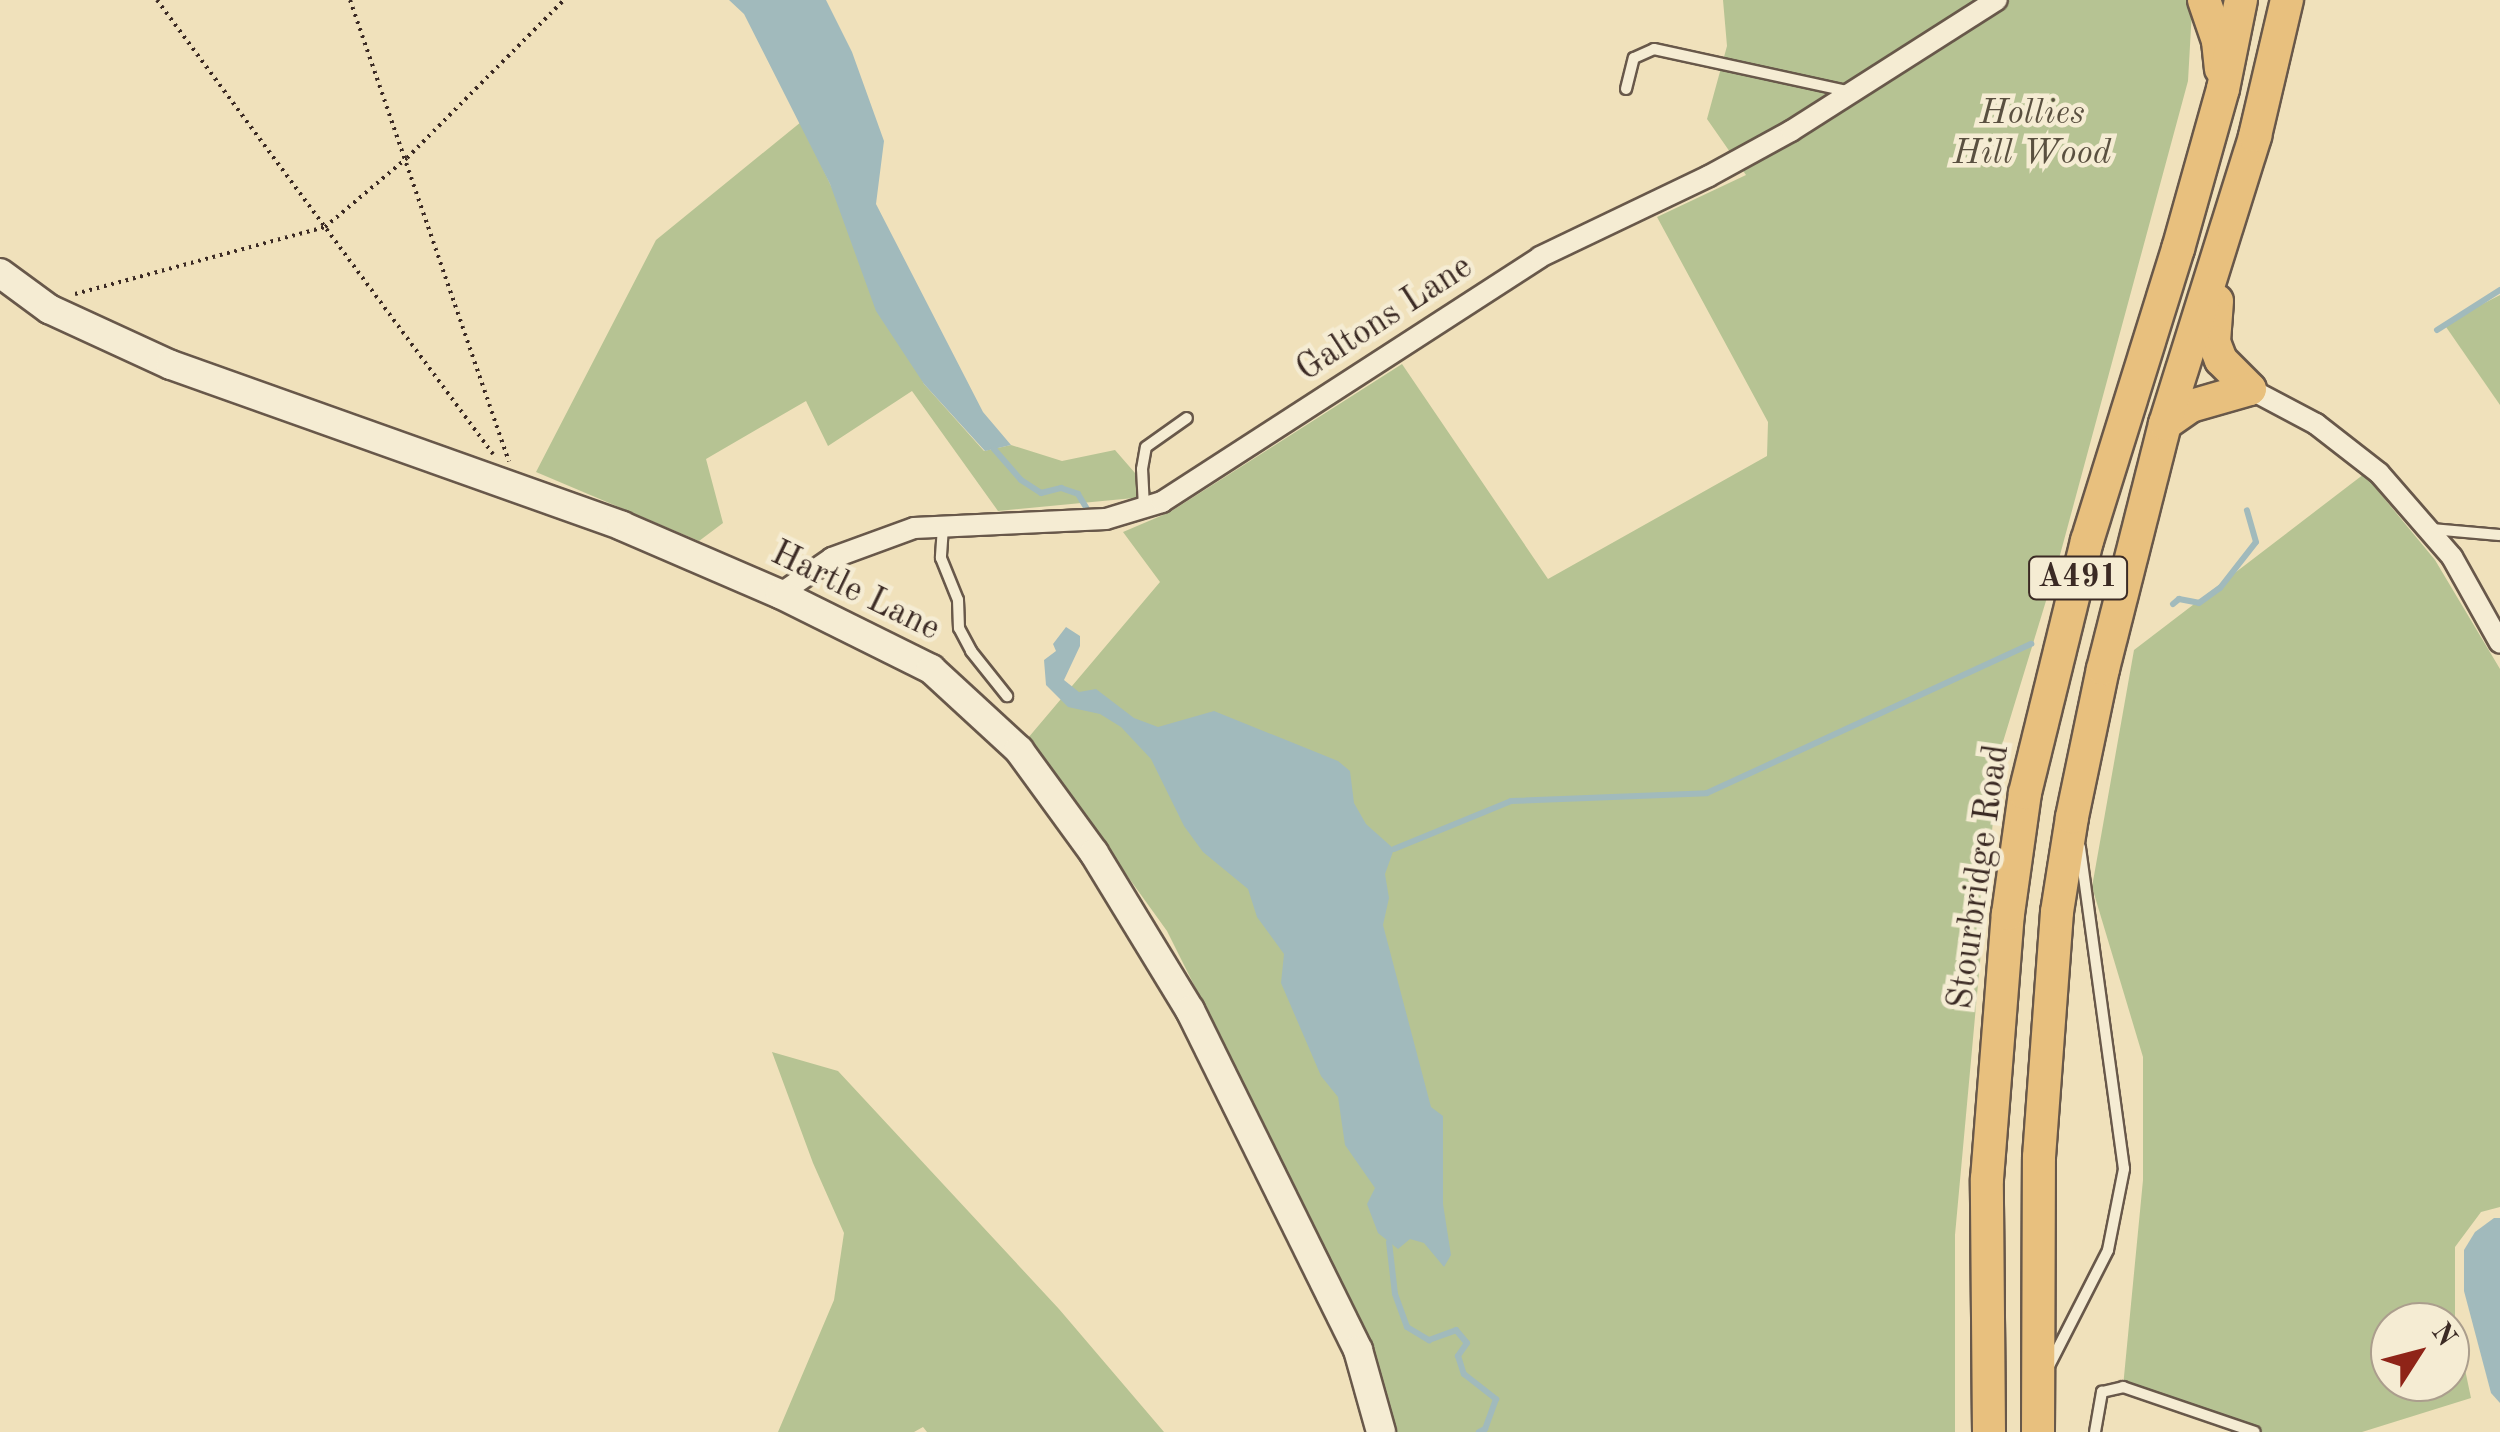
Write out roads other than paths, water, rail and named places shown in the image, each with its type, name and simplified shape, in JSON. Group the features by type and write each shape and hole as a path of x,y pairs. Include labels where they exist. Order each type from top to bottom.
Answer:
{"highway":[{"path":"2204,0 2218,41 2223,88"},
{"name":"Stourbridge Road","path":"1989,1432 1987,1179 2008,914 2026,793 2087,541 2223,88 2241,0"},
{"name":"A491","path":"2038,1432 2039,1157 2056,912 2072,816 2103,670 2165,424 2268,91 2287,0"},
{"path":"2165,424 2191,406 2250,389 2221,360 2214,342 2216,266"}],"main road":[{"name":"Hartle Lane","path":"0,273 49,308 172,365 622,526 780,594 931,669 1019,750 1094,852 1190,1010 1358,1350 1381,1432"}],"street":[{"name":"Galtons Lane","path":"780,594 832,558 914,528 1106,519 1162,502 1540,257 1709,176 1997,0"},
{"path":"2250,389 2316,424 2364,461 2430,528 2452,557 2500,643"}],"lane":[{"path":"1626,88 1634,58 1654,50 1848,92"},
{"path":"1144,508 1142,468 1146,447 1187,418"},
{"path":"943,526 941,558 958,600 960,628 971,651 1007,696"},
{"path":"2430,528 2500,534"},
{"path":"2038,1381 2108,1250 2124,1169 2103,1001 2072,816"},
{"path":"2096,1432 2102,1392 2123,1387 2255,1432"}],"water":[{"path":"729,0 826,0 852,52 884,141 876,204 983,412 1011,445 985,451 924,384 876,311 830,184 744,14"},
{"path":"1066,627 1080,636 1080,646 1064,680 1079,692 1096,689 1134,718 1158,727 1214,711 1338,761 1350,771 1354,803 1366,824 1394,849 1385,874 1389,898 1383,925 1431,1107 1443,1116 1443,1204 1451,1255 1444,1267 1424,1243 1410,1239 1398,1249 1378,1233 1367,1204 1375,1188 1345,1145 1338,1097 1321,1076 1281,983 1284,954 1257,917 1248,889 1203,852 1184,826 1151,759 1121,727 1100,714 1068,707 1046,685 1044,660 1056,651 1053,644"},
{"path":"2500,1218 2500,1403 2491,1393 2464,1291 2464,1250 2475,1232"}],"waterway":[{"path":"2437,330 2500,290"},
{"path":"994,449 1021,480 1041,493 1061,488 1078,494 1087,509"},
{"path":"2173,604 2179,599 2199,603 2220,588 2256,542 2247,510"},
{"path":"1394,849 1511,801 1707,793 2031,644"},
{"path":"1389,1242 1395,1294 1407,1327 1429,1340 1456,1330 1467,1343 1458,1356 1464,1374 1496,1399 1485,1429 1479,1432"}],"park label":[{"name":"Hollies Hill Wood","path":"2032,134"}]}
